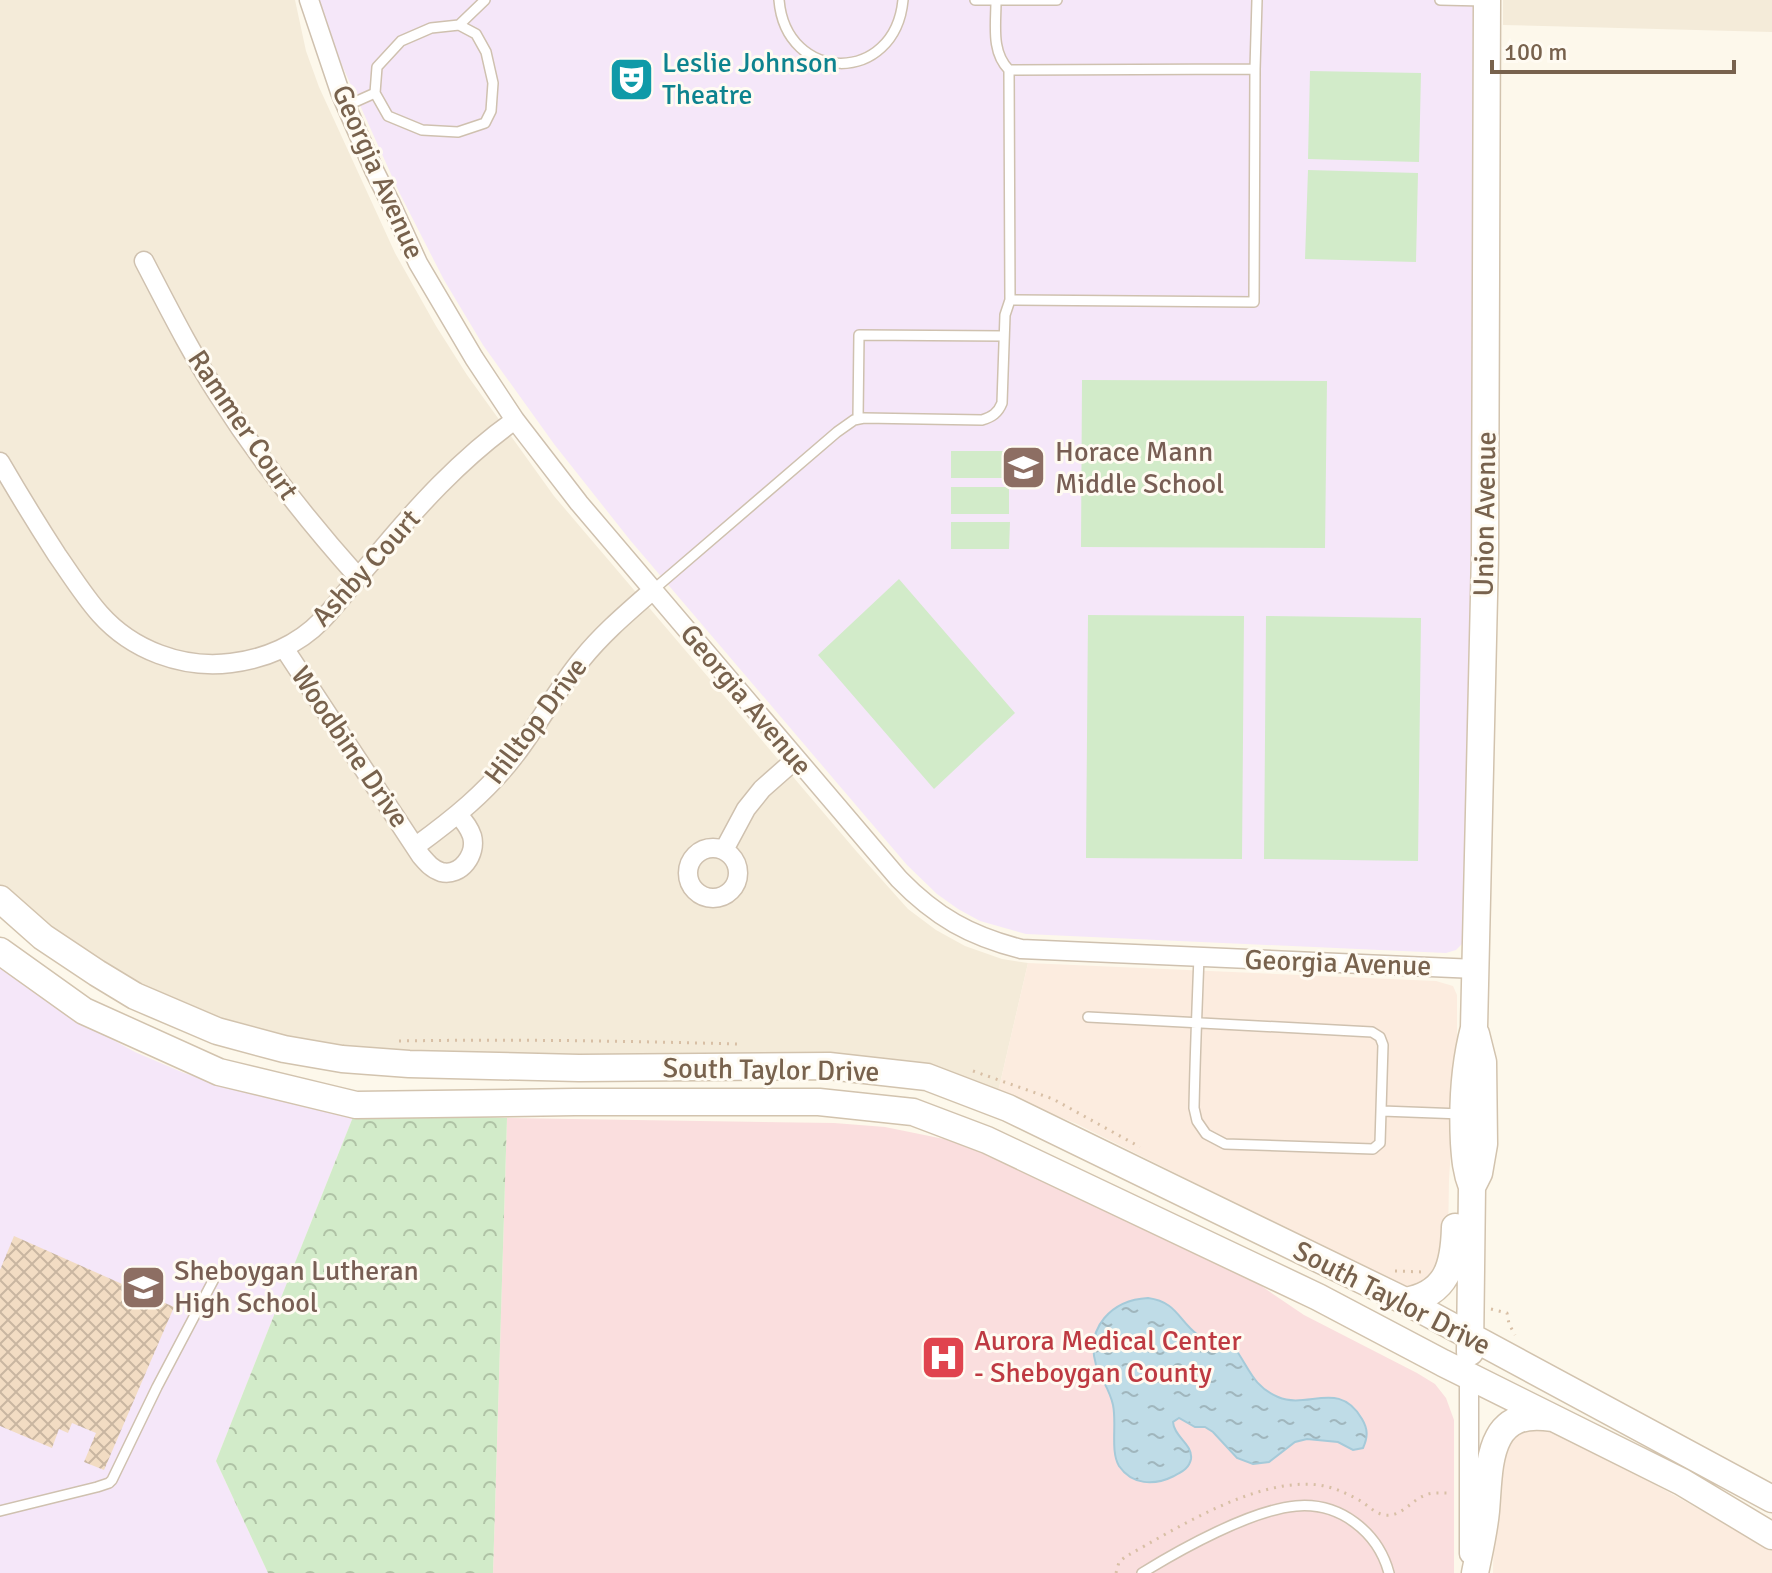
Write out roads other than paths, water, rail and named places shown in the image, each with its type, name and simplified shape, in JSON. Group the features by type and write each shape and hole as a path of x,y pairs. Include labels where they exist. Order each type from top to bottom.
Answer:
{"main road":[{"name":"Union Avenue","path":"1469,1376 1472,1187 1466,1171 1463,1114 1464,1078 1474,1028 1485,553 1487,0"},
{"name":"South Taylor Drive","path":"0,899 43,937 135,996 217,1031 284,1049 342,1059 417,1064 579,1068 829,1066 927,1077 1008,1108 1405,1301 1772,1499"},
{"name":"South Taylor Drive","path":"0,951 84,1011 205,1066 356,1105 819,1102 913,1112 987,1140 1318,1297 1682,1482 1772,1536"},
{"name":"Union Avenue","path":"1472,1187 1479,1173 1484,1144 1483,1062 1474,1028"},
{"path":"1405,1301 1418,1299 1431,1291 1442,1282 1449,1270 1454,1251 1457,1182 1464,1148"},
{"path":"1475,1573 1483,1531 1490,1459 1498,1436 1504,1427 1517,1420 1534,1417 1555,1419"}],"street":[{"name":"Georgia Avenue","path":"309,0 346,106 418,263 515,420 579,503 918,899 969,932 1021,949 1476,969"},
{"name":"Rammer Court","path":"144,261 177,324 247,438 294,502 358,577"},
{"name":"Ashby Court","path":"0,462 77,584 110,625 129,640 162,655 196,664 220,665 244,662 284,648 304,636 322,621 440,485 496,433 515,420"},
{"name":"Hilltop Drive","path":"416,846 458,815 501,773 583,657 653,590"},
{"name":"Woodbine Drive","path":"284,648 416,846"},
{"path":"724,850 746,809 762,789 796,759"},
{"path":"416,846 429,866 438,871 450,873 462,867 471,855 473,839 468,826 458,815"},
{"name":"Union Avenue","path":"1468,1573 1469,1376"}],"lane":[{"path":"459,25 485,0"},
{"path":"779,0 782,21 791,39 806,53 824,62 843,64 863,60 880,50 894,35 903,0"},
{"path":"975,0 1057,0"},
{"path":"1010,300 1254,302 1257,0"},
{"path":"1440,0 1487,0"},
{"path":"653,590 837,432 858,418 982,420 997,412 1002,403 1005,310 1010,300 1009,70 998,54 996,1"},
{"path":"459,25 476,34 486,52 493,83 491,111 485,123 458,132 422,130 388,116 375,93 377,67 401,41 431,28 459,25"},
{"path":"1009,70 1255,69"},
{"path":"346,106 375,93"},
{"path":"858,418 859,335 1004,336"},
{"path":"1088,1017 1197,1022 1372,1032 1380,1037 1383,1045 1380,1143 1373,1149 1225,1144 1206,1134 1197,1121 1194,1108 1197,1022 1199,957"},
{"path":"1382,1111 1463,1114"},
{"path":"0,1511 97,1487 112,1480 215,1277"},
{"path":"1142,1573 1227,1528 1279,1509 1303,1506 1327,1509 1359,1525 1378,1546 1389,1573"}],"water":[{"path":"1148,1298 1165,1303 1202,1338 1234,1347 1257,1382 1269,1393 1289,1400 1333,1398 1353,1407 1366,1430 1363,1448 1353,1450 1338,1442 1307,1439 1295,1442 1269,1462 1253,1464 1237,1458 1205,1427 1195,1427 1179,1418 1173,1422 1191,1454 1187,1468 1159,1481 1144,1482 1130,1477 1116,1460 1113,1405 1096,1365 1094,1339 1104,1318 1113,1310 1123,1304"}],"place":[{"name":"Leslie Johnson Theatre","path":"631,79"},
{"name":"Horace Mann Middle School","path":"1024,468"},
{"name":"Sheboygan Lutheran High School","path":"143,1287"},
{"name":"Aurora Medical Center - Sheboygan County","path":"943,1357"}]}
